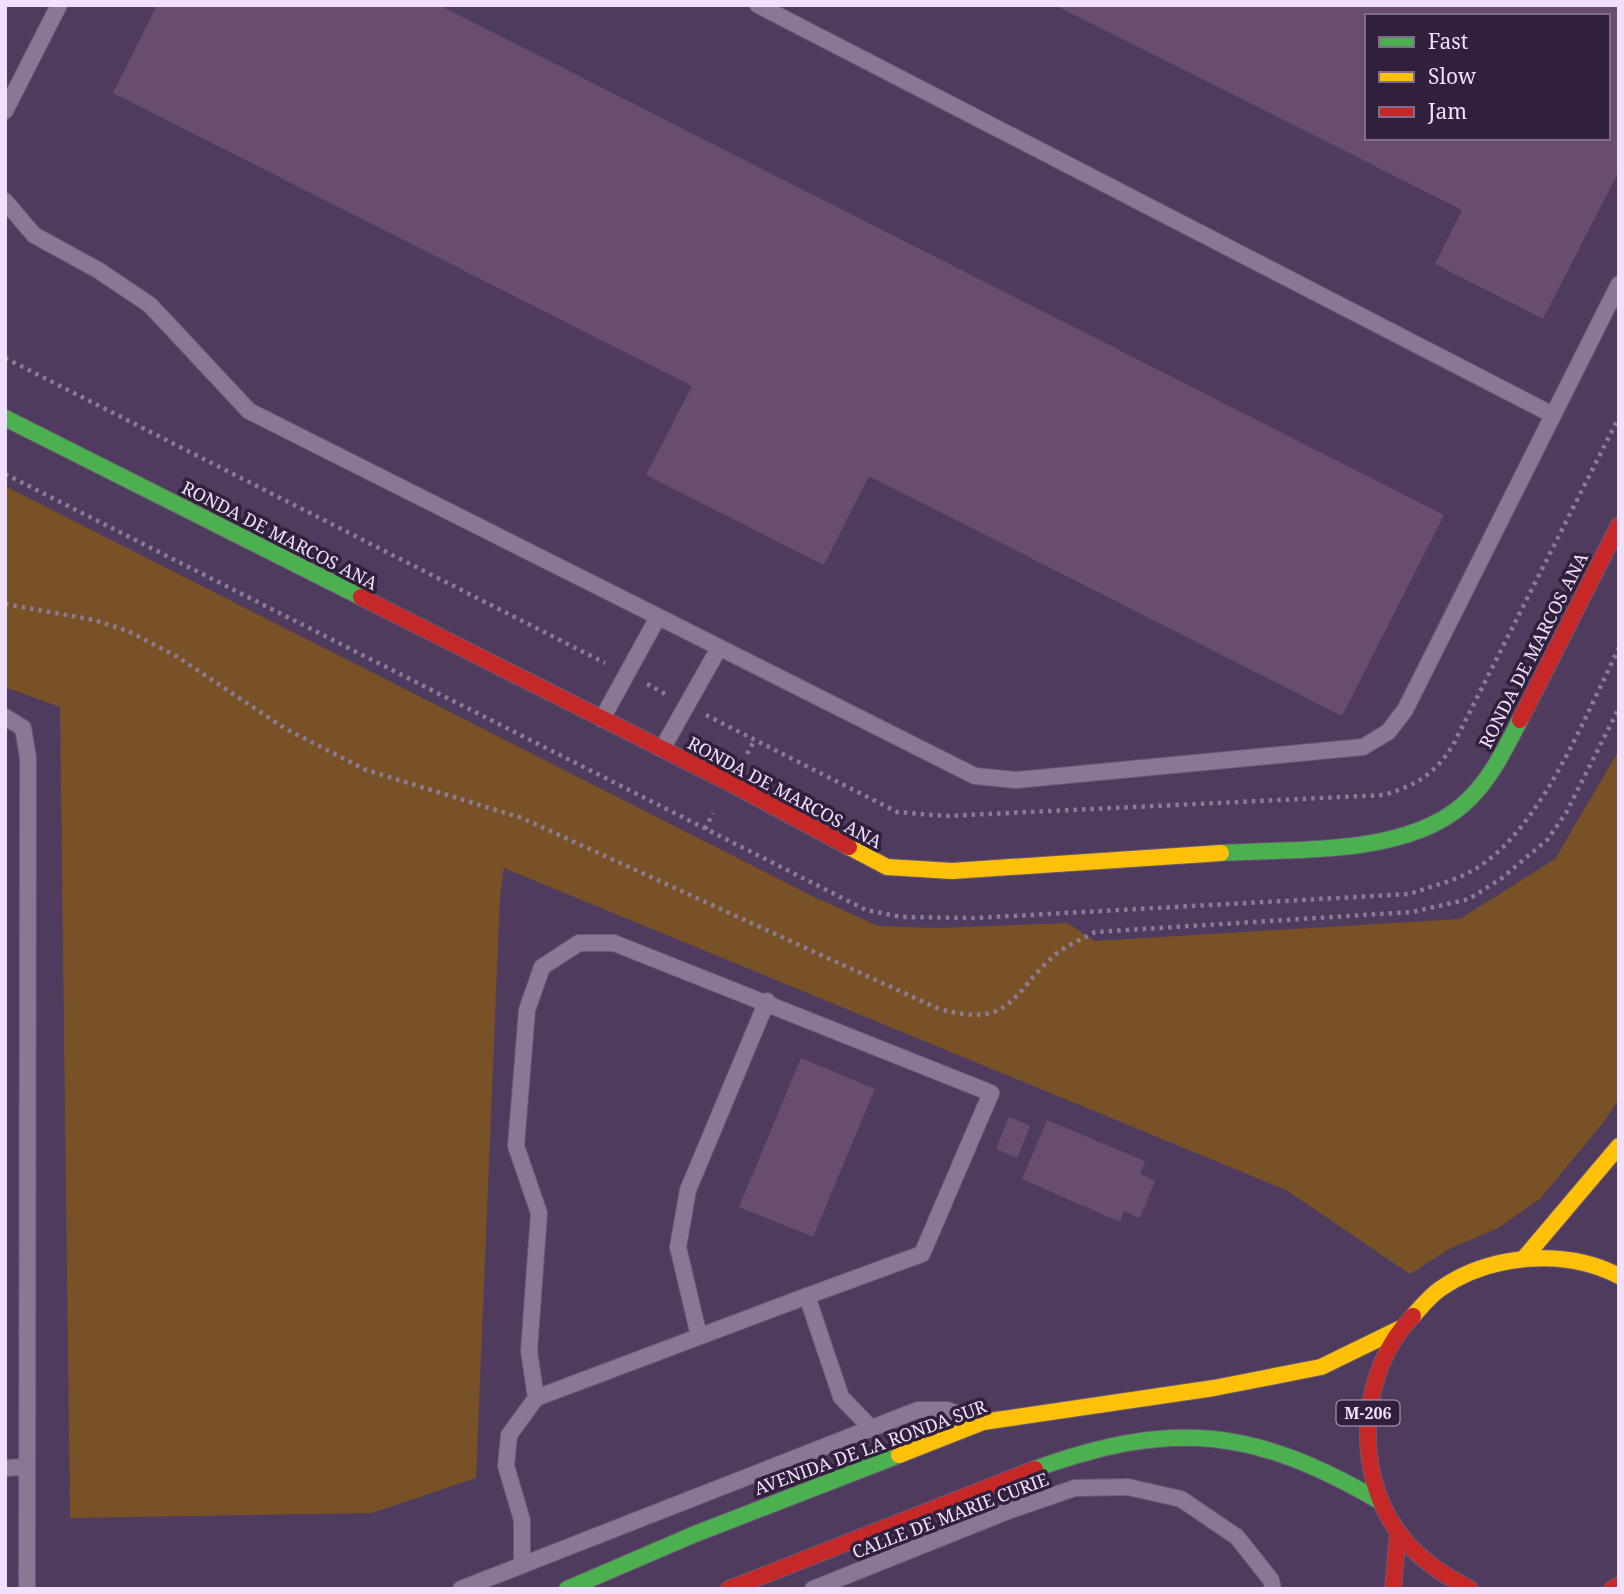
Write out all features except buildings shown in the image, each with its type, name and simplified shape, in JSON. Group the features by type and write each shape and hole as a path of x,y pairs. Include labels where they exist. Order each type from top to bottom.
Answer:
{"main road":[{"name":"RONDA DE MARCOS ANA","path":"5,418 662,749 887,867 952,871 1373,843 1429,829 1471,798 1502,755 1619,525"},
{"path":"1525,1257 1619,1146"},
{"name":"M-206","path":"1470,1589 1437,1572 1398,1533 1381,1502 1370,1467 1366,1432 1370,1395 1377,1369 1399,1329 1430,1296 1468,1272 1525,1257 1570,1259 1619,1276"},
{"name":"AVENIDA DE LA RONDA SUR","path":"567,1589 695,1534 983,1422 1214,1388 1321,1367 1399,1329"},
{"path":"729,1589 1018,1476 1103,1447 1172,1436 1239,1442 1289,1454 1334,1473 1381,1502"},
{"path":"1393,1589 1398,1533"},
{"path":"1612,1589 1619,1585"}],"lane":[{"path":"5,111 59,5"},
{"path":"758,5 1553,415"},
{"path":"5,201 34,235 98,270 150,305 249,411 975,776 1016,780 1363,747 1388,732 1405,710 1619,284"},
{"path":"602,719 658,617"},
{"path":"662,749 719,648"},
{"path":"5,717 23,728 28,758 27,1589"},
{"path":"522,1565 522,1520 506,1466 509,1435 536,1398 922,1254 991,1093 767,1001 614,943 579,943 541,967 527,1010 516,1146 539,1213 529,1351 536,1398"},
{"path":"699,1336 678,1247 688,1190 767,1001"},
{"path":"807,1296 841,1397 870,1427"},
{"path":"461,1589 918,1410 947,1410 983,1422"},
{"path":"5,1468 26,1467"},
{"name":"CALLE DE MARIE CURIE","path":"813,1589 1008,1511 1075,1488 1128,1487 1181,1499 1237,1537 1271,1580 1273,1589"}],"path":[{"path":"5,358 897,812 916,815 1384,795 1410,787 1438,768 1453,744 1619,417"},
{"path":"5,474 853,904 866,910 902,917 975,918 1410,894 1475,870 1505,845 1533,813 1619,648"}],"shaded area":[{"path":"5,486 812,896 878,926 937,928 1067,923 1095,941 1460,919 1555,859 1619,750 1619,1099 1606,1119 1540,1199 1498,1228 1451,1248 1410,1274 1286,1190 504,868 500,897 476,1478 372,1513 70,1518 60,707 5,687"}],"traffic: fast":[{"path":"5,418 361,597"},
{"path":"1221,853 1354,846 1388,840 1419,830 1447,816 1479,789 1520,720"},
{"path":"1035,1469 1085,1453 1130,1443 1172,1438 1212,1439 1252,1446 1293,1459 1335,1477 1381,1502"},
{"path":"567,1589 695,1534 899,1455"}],"traffic: slow":[{"path":"849,847 887,867 952,871 1221,853"},
{"path":"1525,1257 1619,1146"},
{"path":"1413,1316 1436,1292 1460,1277 1504,1262 1528,1259 1575,1261 1619,1276"},
{"path":"899,1455 983,1422 1214,1388 1321,1367 1399,1329"}],"traffic: jam":[{"path":"1520,720 1619,525"},
{"path":"361,597 730,783 849,847"},
{"path":"1413,1316 1395,1338 1382,1363 1373,1391 1368,1420 1373,1477 1382,1505 1403,1539 1430,1564 1470,1589"},
{"path":"729,1589 1035,1469"},
{"path":"1393,1589 1398,1533"},
{"path":"1612,1589 1619,1585"}]}
